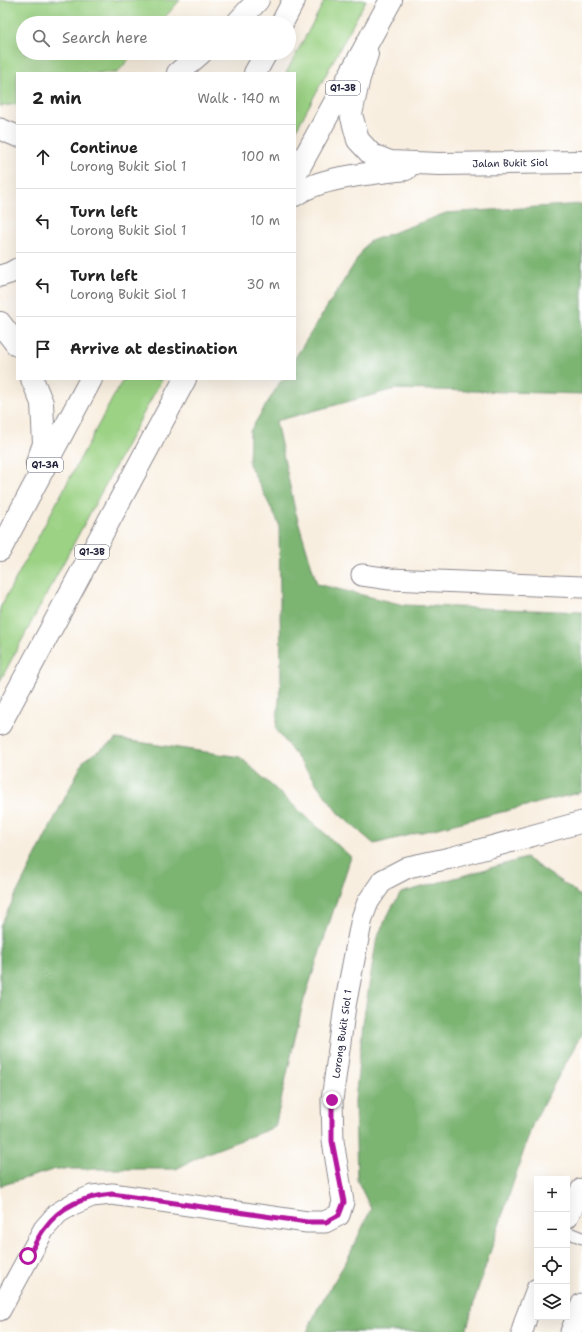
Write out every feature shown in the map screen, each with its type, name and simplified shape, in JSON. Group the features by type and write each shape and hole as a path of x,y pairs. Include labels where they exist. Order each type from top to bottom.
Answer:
{"main road":[{"path":"243,16 258,0"},
{"path":"286,16 294,0"},
{"name":"Q1-3B","path":"296,173 391,0"},
{"path":"375,29 359,78 351,114 358,140 372,155 390,162 438,164"},
{"path":"179,72 193,60"},
{"path":"256,72 262,60"},
{"name":"Jalan Bukit Siol","path":"438,164 582,162"},
{"path":"296,194 304,189 329,181 438,164"},
{"path":"0,322 16,344"},
{"path":"18,517 44,444 42,403 32,380"},
{"name":"Q1-3A","path":"0,550 90,380"},
{"name":"Q1-3B","path":"0,724 184,380"}],"street":[{"path":"0,129 16,136"},
{"path":"0,276 16,270"},
{"path":"362,575 390,579 582,587"},
{"name":"Lorong Bukit Siol 1","path":"0,1310 44,1228 58,1213 73,1204 92,1196 112,1194 307,1222 326,1222 339,1215 344,1202 332,1141 332,1100 345,1006 362,918 368,902 383,880 408,866 450,858 582,822"},
{"path":"570,1212 582,1189"},
{"path":"522,1332 534,1297"},
{"path":"571,1332 582,1304"}],"lane":[{"path":"570,1233 582,1238"}],"green space":[{"path":"0,0 180,0 166,16 16,16 16,60 128,60 118,72 16,72 16,104 0,106"},
{"path":"325,0 366,0 296,130 296,72 287,72 293,60 296,60 296,54"},
{"path":"582,204 582,394 395,389 276,421 295,510 317,584 404,605 582,612 582,792 374,844 338,813 276,729 281,681 279,524 249,464 250,431 281,380 296,380 296,356 368,242 446,213"},
{"path":"122,380 161,380 0,681 0,608"},
{"path":"117,739 240,757 351,857 303,1003 275,1127 205,1154 176,1169 56,1169 0,1186 0,926 84,760"},
{"path":"526,858 572,889 582,898 582,1033 533,1123 477,1292 466,1332 307,1332 318,1308 347,1260 371,1209 357,1180 355,1101 363,1023 377,937 401,893"}],"route":[{"path":"28,1256 44,1228 58,1213 73,1204 92,1196 112,1194 307,1222 326,1222 339,1215 344,1202 332,1141 332,1100"}]}
